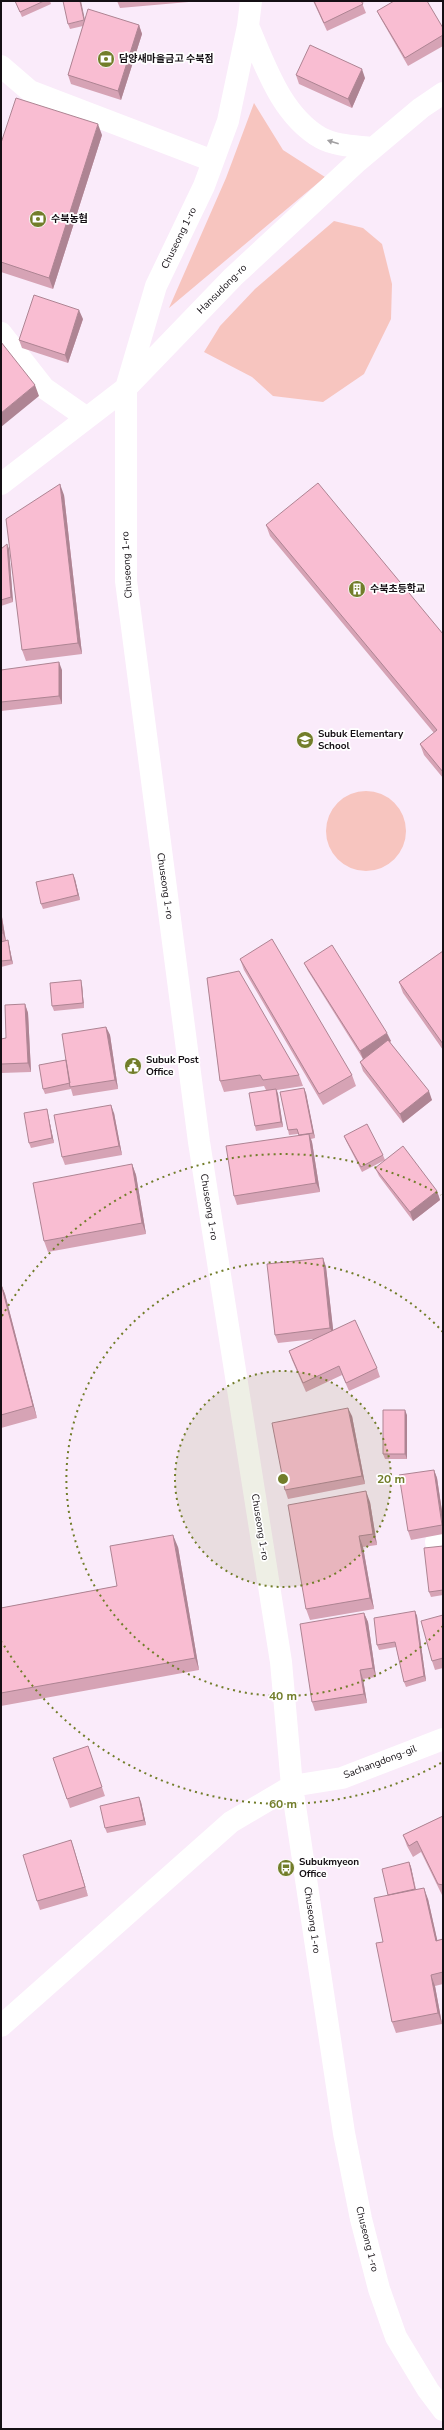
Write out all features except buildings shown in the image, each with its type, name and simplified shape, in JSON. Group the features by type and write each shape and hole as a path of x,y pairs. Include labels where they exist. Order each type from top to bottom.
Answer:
{"street":[{"name":"Chuseong 1-ro","path":"251,1 248,26 228,121 204,186 156,286 126,388 126,581 199,1142 281,1662 292,1786 344,2133 361,2219 380,2289 396,2337 428,2390 443,2410"},
{"path":"248,26 266,67 296,119 321,138 342,145 372,148"},
{"path":"1,66 30,91 213,161"},
{"name":"Hansudong-ro","path":"1,484 126,388 233,277 372,148 421,108 443,93"},
{"path":"1,333 44,388 88,418"},
{"name":"Sachangdong-gil","path":"292,1786 342,1778 443,1739"},
{"path":"1,2026 231,1822 292,1786"}],"shaded area":[{"path":"254,103 283,150 325,177 169,308 226,178"},
{"path":"334,221 363,228 382,244 392,284 391,319 364,374 323,402 273,396 252,377 204,352 220,326 255,289"},
{"path":"366,791 381,794 394,803 403,816 406,831 403,846 394,859 381,868 366,871 351,868 338,859 329,846 326,831 329,816 338,803 351,794"}],"place":[{"name":"담양새마을금고 수북점","path":"106,59"},
{"name":"수북농협","path":"38,219"},
{"name":"수북초등학교","path":"357,589"},
{"name":"Subuk Elementary School","path":"305,740"},
{"name":"Subuk Post Office","path":"133,1066"},
{"name":"Subukmyeon Office","path":"286,1868"}]}
